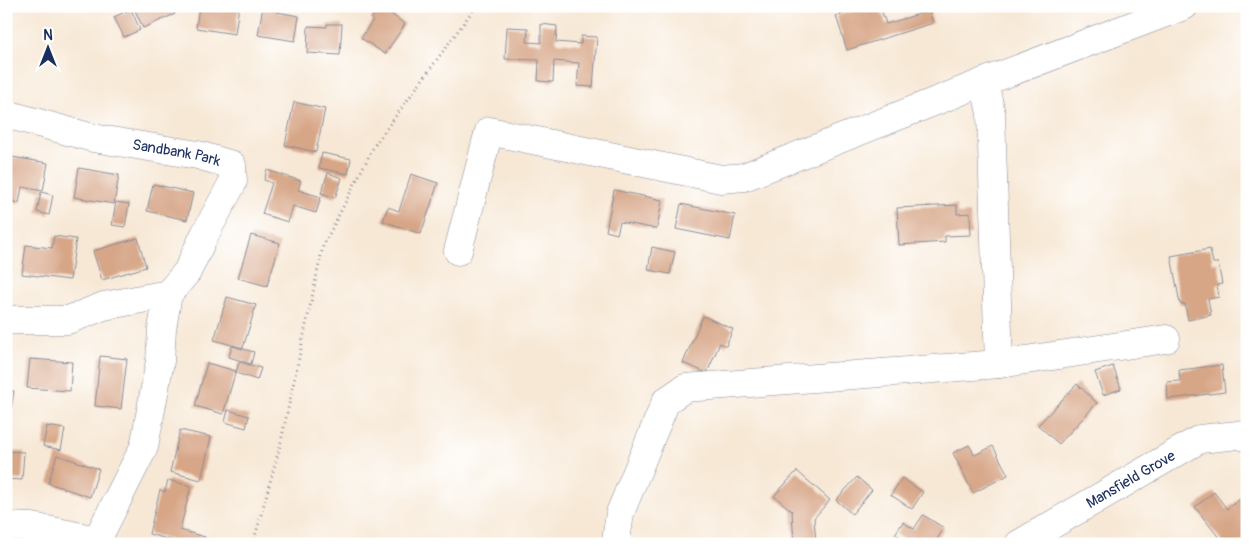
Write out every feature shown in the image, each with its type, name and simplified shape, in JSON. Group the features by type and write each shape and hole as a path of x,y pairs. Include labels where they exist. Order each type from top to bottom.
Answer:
{"street":[{"path":"458,251 489,131 721,179 744,177 984,82 1184,6"},
{"path":"984,82 991,113 999,364"},
{"name":"Sandbank Park","path":"6,114 93,138 198,155 232,165 233,182 187,272 168,294"},
{"path":"6,320 68,320 104,306 168,294 162,329 160,361 144,447 97,542 32,527 6,526"},
{"path":"618,544 616,541 620,513 666,401 685,388 999,364 1166,339"},
{"name":"Mansfield Grove","path":"1019,544 1200,439 1238,435 1247,437"}],"path":[{"path":"253,544 280,446 323,246 374,146 476,6"}],"building":[{"path":"133,6 171,6 175,14 143,28"},
{"path":"199,6 239,6 235,34 196,28"},
{"path":"263,6 278,8 277,12 299,16 295,41 258,35"},
{"path":"380,6 405,24 385,54 361,38"},
{"path":"868,6 880,6 886,24 929,11 933,23 847,50 836,16"},
{"path":"131,9 140,30 124,37 114,17"},
{"path":"327,24 342,24 340,55 307,53 308,26 327,27"},
{"path":"541,24 557,26 556,42 581,44 581,36 597,37 593,87 577,86 579,63 554,61 553,82 538,81 539,60 505,59 507,27 528,28 527,42 541,43"},
{"path":"294,102 325,109 316,152 285,145"},
{"path":"322,153 351,159 348,174 319,168"},
{"path":"6,156 48,163 43,191 22,187 19,203 6,200"},
{"path":"79,168 119,175 114,204 74,197"},
{"path":"267,170 301,181 298,190 321,197 316,213 293,206 288,222 262,214 272,183 264,180"},
{"path":"328,173 342,178 335,198 321,193"},
{"path":"411,174 438,183 421,234 383,221 388,207 399,211"},
{"path":"153,184 193,193 187,220 147,211"},
{"path":"614,190 662,200 657,229 620,222 617,234 606,231"},
{"path":"41,192 53,195 49,215 37,212"},
{"path":"116,202 129,204 125,227 112,225"},
{"path":"681,204 735,215 730,240 676,229"},
{"path":"957,205 957,214 970,213 971,235 945,236 945,242 899,245 897,208"},
{"path":"6,216 12,217 8,240 6,240"},
{"path":"251,235 280,243 267,286 238,278"},
{"path":"54,236 76,239 70,280 22,274 26,245 52,248"},
{"path":"138,238 146,267 102,280 93,251"},
{"path":"652,247 675,252 670,274 648,270"},
{"path":"1210,249 1213,263 1218,263 1222,284 1217,285 1219,297 1208,299 1211,315 1188,320 1185,304 1180,304 1171,256"},
{"path":"227,297 256,305 243,348 214,340"},
{"path":"703,316 733,329 726,346 720,343 707,373 683,363"},
{"path":"232,346 254,352 251,364 229,357"},
{"path":"100,356 127,359 121,409 95,406"},
{"path":"30,359 72,362 70,391 27,388"},
{"path":"239,362 261,368 257,380 236,373"},
{"path":"207,363 236,371 223,414 195,406"},
{"path":"1222,365 1225,392 1168,399 1167,382 1180,381 1179,370"},
{"path":"1113,366 1121,389 1103,395 1095,372"},
{"path":"1077,384 1097,403 1059,444 1038,425"},
{"path":"6,390 14,391 11,410 6,410"},
{"path":"228,410 249,416 246,428 225,422"},
{"path":"47,426 65,429 61,450 43,446"},
{"path":"180,430 211,437 201,480 170,472"},
{"path":"969,445 975,455 993,446 1008,475 973,493 953,453"},
{"path":"6,451 24,452 22,480 6,479"},
{"path":"57,455 99,469 90,497 48,483"},
{"path":"797,471 830,500 814,518 816,542 794,544 792,511 774,496"},
{"path":"857,477 872,490 852,514 836,500"},
{"path":"902,478 923,492 912,509 891,495"},
{"path":"168,480 191,486 180,530 205,537 204,544 185,544 149,534 160,490 165,492"},
{"path":"1214,492 1227,509 1247,493 1247,538 1239,544 1224,544 1195,507"},
{"path":"923,515 944,528 934,544 905,544 906,541 895,534 903,522 914,529"}]}
